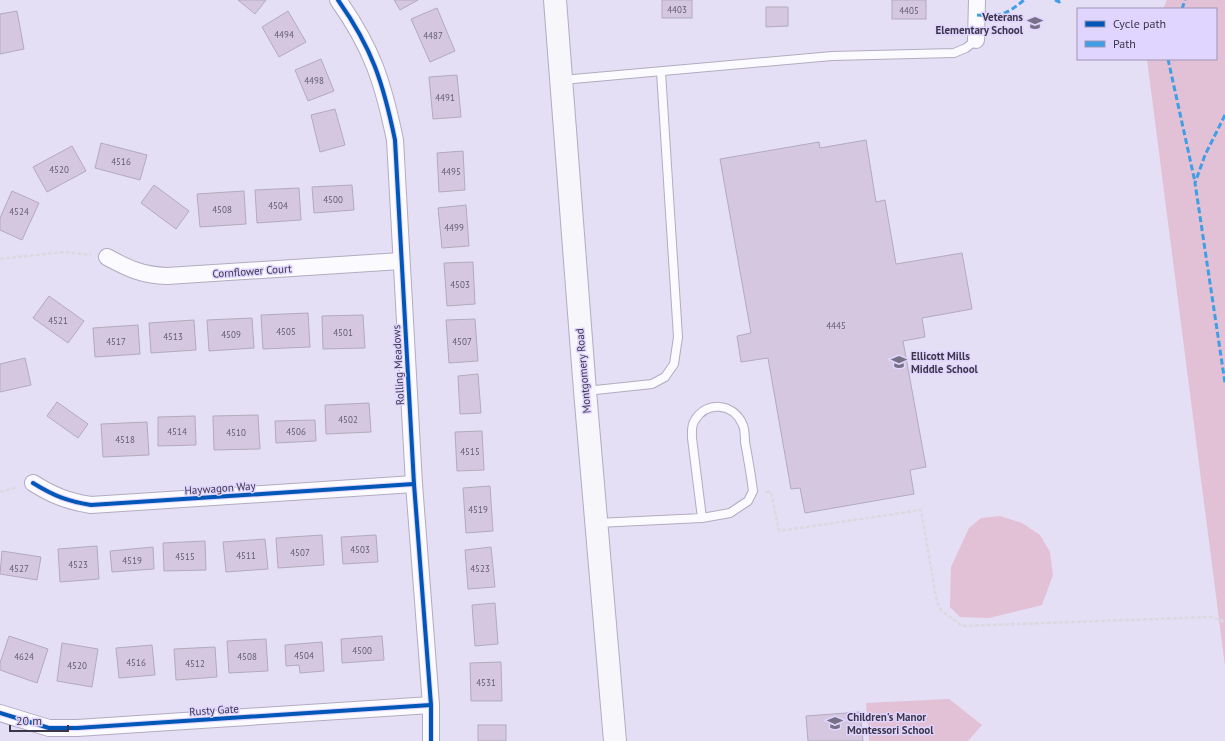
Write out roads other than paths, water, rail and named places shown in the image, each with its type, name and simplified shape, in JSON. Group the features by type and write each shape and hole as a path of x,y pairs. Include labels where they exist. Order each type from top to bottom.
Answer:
{"main road":[{"name":"Montgomery Road","path":"555,0 585,391 615,741"}],"street":[{"name":"Rolling Meadows","path":"338,0 356,25 374,61 386,98 394,140 414,484 431,705 431,741"},
{"path":"976,40 977,0"},
{"name":"Cornflower Court","path":"107,257 129,270 147,275 167,276 401,261"},
{"name":"Haywagon Way","path":"33,483 53,496 71,502 91,505 414,484"},
{"name":"Rusty Gate","path":"0,713 49,728 77,728 431,705"}],"lane":[{"path":"561,80 832,56 954,53 966,48 976,40"},
{"path":"585,391 652,384 665,377 674,364 678,337 661,72"},
{"path":"596,523 702,518 730,513 748,501 753,491 743,424 735,414 725,406 712,407 702,412 695,419 692,427 692,438 702,518"}],"place":[{"name":"Veterans Elementary School","path":"1035,23"},
{"name":"Ellicott Mills Middle School","path":"899,362"},
{"name":"Children's Manor Montessori School","path":"835,723"}]}
